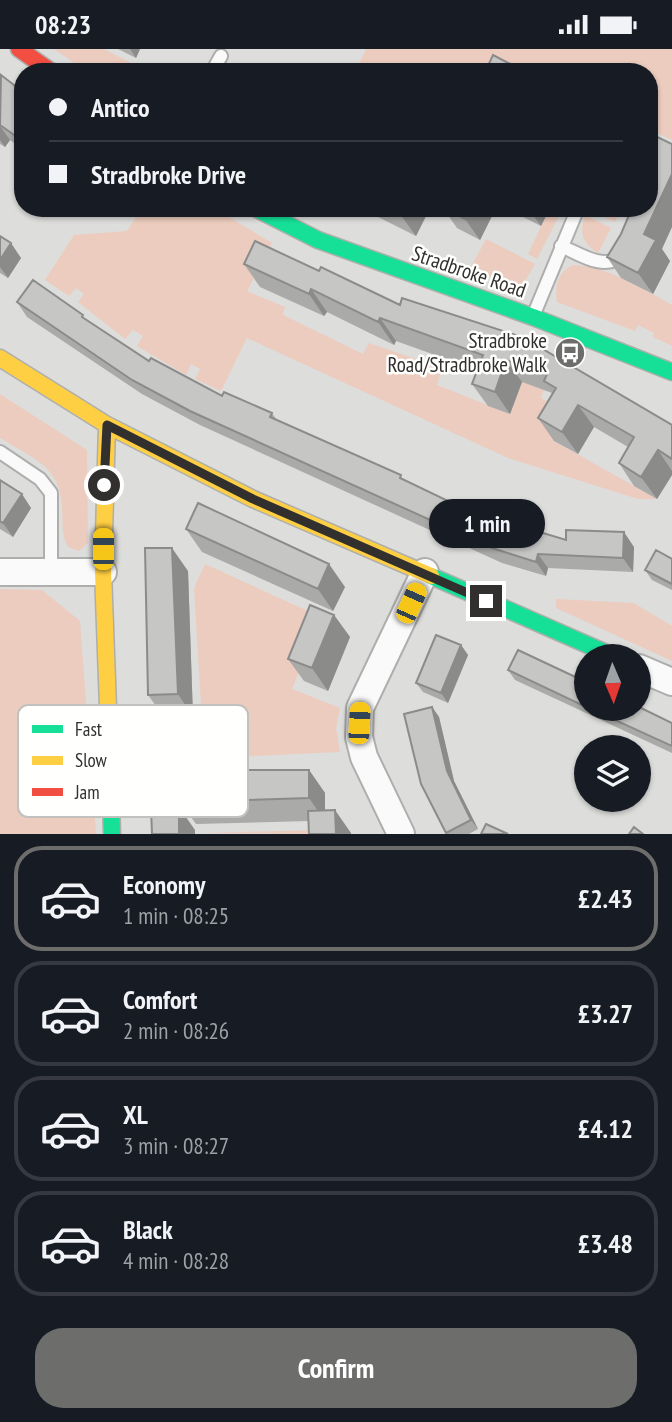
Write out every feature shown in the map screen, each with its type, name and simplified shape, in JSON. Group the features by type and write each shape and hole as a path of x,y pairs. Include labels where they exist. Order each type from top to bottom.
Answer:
{"street":[{"path":"19,49 39,63"},
{"name":"Stradbroke Road","path":"272,217 317,240 533,317 672,372"},
{"path":"0,358 107,425 253,499 585,644"},
{"path":"107,425 103,572 108,705"},
{"path":"0,572 103,572"},
{"path":"401,834 364,757 359,737 360,708 425,572"},
{"path":"651,673 672,682"}],"lane":[{"path":"217,63 221,56"},
{"path":"533,317 574,217"},
{"path":"561,246 599,263 615,261 628,251"},
{"path":"0,452 40,479 51,493 51,571"}],"shaded area":[{"path":"54,49 104,49 131,63 74,63"},
{"path":"366,49 672,49 672,140 658,133 658,63 359,63"},
{"path":"136,217 229,217 272,243 247,291 285,307 283,315 363,354 369,343 442,368 437,385 510,414 522,382 544,390 541,398 569,414 554,441 657,499 638,499 508,458 247,338 221,391 195,379 200,369 191,364 186,375 137,346 143,336 133,330 125,339 78,302 84,294 76,288 69,296 45,280 74,235 127,231"},
{"path":"546,217 558,217 537,259 528,254"},
{"path":"584,217 589,217 611,228 598,253 583,237"},
{"path":"605,217 618,217 615,222"},
{"path":"486,239 535,264 524,283 517,286 470,269"},
{"path":"573,265 612,274 672,305 672,346 653,337 654,333 638,325 635,331 557,302 558,280 564,271"},
{"path":"0,394 87,450 88,543 79,551 68,547 66,542 60,494 50,473 33,458 0,438"},
{"path":"205,564 321,617 292,689 340,708 336,728 340,752 248,756 248,705 201,705 194,588"},
{"path":"0,589 42,590 80,621 86,705 18,705 18,817 95,817 96,834 0,834"},
{"path":"556,599 634,603 672,626 672,661 651,651 651,644 635,644 556,608"},
{"path":"318,830 319,834 202,833"}],"building":[{"path":"493,55 509,63 489,63"},
{"path":"1,75 14,85 14,135 0,125"},
{"path":"658,137 672,144 672,174 658,204"},
{"path":"628,217 652,217 644,234 656,240 638,273 607,257"},
{"path":"0,236 11,243 0,260"},
{"path":"255,241 319,271 321,267 400,305 402,298 537,342 536,345 672,425 672,459 658,450 641,477 619,463 634,437 578,405 562,432 538,418 556,388 544,381 547,374 506,360 495,392 472,384 483,355 380,318 378,322 311,289 309,294 244,264"},
{"path":"33,280 83,315 82,317 149,361 151,358 222,396 224,392 272,413 270,417 401,475 400,478 496,524 497,519 566,540 566,530 624,532 623,558 538,554 536,562 492,548 190,411 132,380 17,302"},
{"path":"0,480 22,494 3,523 0,521"},
{"path":"198,503 329,564 318,589 186,529"},
{"path":"145,548 172,548 178,694 148,695"},
{"path":"656,550 672,559 672,584 645,570"},
{"path":"310,605 334,615 312,668 288,659"},
{"path":"436,635 461,645 441,693 416,683"},
{"path":"518,650 574,676 574,701 508,670"},
{"path":"432,707 447,771 471,820 446,833 421,784 404,714"},
{"path":"651,713 672,723 672,746 617,721 651,721"},
{"path":"248,770 309,770 309,798 248,800"},
{"path":"335,810 336,834 309,834 308,811"},
{"path":"151,817 179,817 179,834 152,834"},
{"path":"486,824 508,834 481,834"},
{"path":"634,827 643,834 629,834"}],"traffic: fast":[{"path":"273,217 318,240 533,317 672,372"},
{"path":"431,576 586,644"},
{"path":"111,817 112,834"}],"traffic: slow":[{"path":"0,358 107,425 253,499 431,576"},
{"path":"107,425 103,572 108,705"}],"traffic: jam":[{"path":"19,49 39,63"}],"place":[{"name":"Stradbroke Road/Stradbroke Walk","path":"570,353"}],"route":[{"path":"104,485 107,425 253,499 425,572 486,601"}]}
